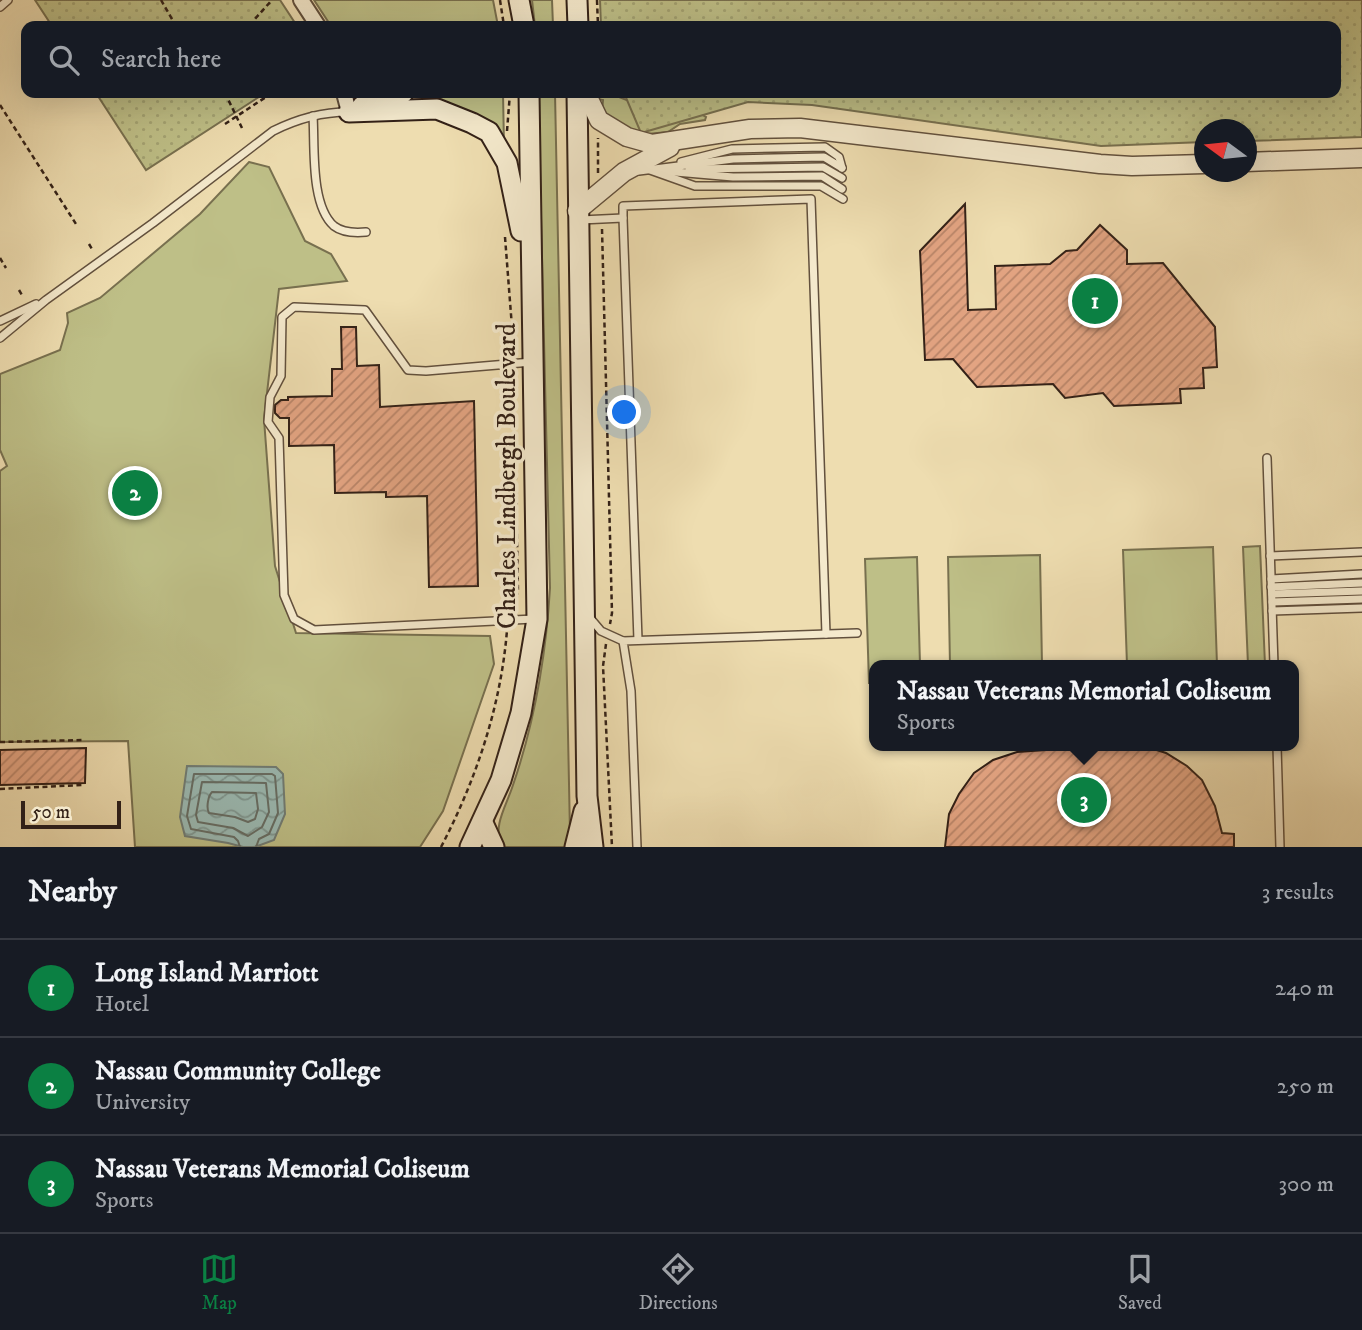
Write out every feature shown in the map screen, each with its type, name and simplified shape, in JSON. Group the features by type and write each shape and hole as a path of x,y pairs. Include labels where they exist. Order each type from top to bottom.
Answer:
{"main road":[{"path":"577,0 578,21"},
{"name":"Charles Lindbergh Boulevard","path":"470,847 501,780 521,713 537,619 529,98"},
{"path":"577,98 587,796 593,847"},
{"path":"347,99 437,109 489,132 507,163 519,211 532,290"},
{"path":"575,847 587,796"},
{"path":"483,822 494,847"}],"street":[{"path":"301,0 315,21"},
{"path":"589,98 600,120 627,137 652,144 750,130 800,128 1100,164 1194,164"},
{"path":"578,216 600,192 624,172 679,142"},
{"path":"1257,162 1362,158"}],"lane":[{"path":"0,7 8,0"},
{"path":"0,338 46,300 274,131 347,99"},
{"path":"313,116 317,192 324,214 334,226 342,230 366,233"},
{"path":"650,170 732,149 825,147 839,157 842,168"},
{"path":"624,172 823,167 842,178"},
{"path":"650,170 733,177 822,176 842,188"},
{"path":"650,170 695,186 821,186 843,199"},
{"path":"638,640 623,206 811,199 826,634"},
{"path":"578,216 623,218"},
{"path":"0,321 46,300"},
{"path":"533,362 426,371 408,370 365,310 293,307 282,317 281,376 271,397 268,422 279,438 284,595 295,619 314,630 537,619"},
{"path":"1267,458 1274,660"},
{"path":"1270,556 1362,552"},
{"path":"1272,595 1362,574"},
{"path":"1272,595 1362,583"},
{"path":"1272,595 1362,591"},
{"path":"1272,595 1362,599"},
{"path":"1272,595 1362,608"},
{"path":"584,612 601,631 622,641 857,633"},
{"path":"622,641 631,691 637,847"},
{"path":"1277,751 1280,847"}],"path":[{"path":"161,0 173,21"},
{"path":"254,21 272,0"},
{"path":"500,0 503,21"},
{"path":"597,0 598,21"},
{"path":"227,98 242,128"},
{"path":"225,124 264,98"},
{"path":"0,105 76,224"},
{"path":"600,120 597,168 600,192"},
{"path":"602,219 612,613 610,624"},
{"path":"89,244 92,249"},
{"path":"0,258 6,268"},
{"path":"19,290 22,295"},
{"path":"441,847 477,767 490,724 506,638"},
{"path":"604,652 612,847"},
{"path":"0,743 85,740"},
{"path":"0,789 82,785"}],"green space":[{"path":"35,0 280,0 294,21 49,21"},
{"path":"314,0 493,0 497,21 328,21"},
{"path":"532,0 552,0 553,21 534,21"},
{"path":"600,0 1362,0 1362,137 1257,141 1257,119 1194,119 1194,142 1101,146 812,105 748,102 641,133 626,98 1341,98 1341,21 601,21"},
{"path":"99,98 257,98 146,170"},
{"path":"438,98 503,98 504,145 421,101"},
{"path":"538,98 555,98 570,833 566,847 501,847 499,823 521,761 538,688 550,588"},
{"path":"622,98 672,118 697,112 706,117 705,120 680,124 668,132 636,135 602,113 603,100 597,99"},
{"path":"249,162 269,167 305,241 331,254 347,281 279,289 264,419 275,566 296,633 490,636 494,664 443,811 420,847 135,847 128,741 0,742 0,471 7,466 0,450 0,374 60,350 68,323 67,313 100,298 200,214"},
{"path":"1260,546 1265,660 1248,660 1243,547"},
{"path":"1213,547 1217,660 1127,660 1123,550"},
{"path":"1040,555 1042,660 950,660 948,557"},
{"path":"917,557 920,660 869,660 869,683 865,559"}],"water":[{"path":"187,766 276,767 283,774 285,814 274,840 255,847 243,847 185,836 180,817"}],"building":[{"path":"965,204 968,310 996,309 995,266 1050,264 1066,251 1077,250 1100,225 1127,250 1127,264 1163,263 1215,327 1217,367 1203,368 1204,388 1180,389 1181,403 1114,406 1103,393 1065,398 1053,384 977,387 953,359 925,360 920,251"},
{"path":"341,327 356,327 357,366 379,365 380,407 474,401 478,586 429,587 427,496 386,497 386,492 335,493 334,445 289,446 289,418 280,418 275,413 275,405 281,400 288,400 288,397 332,396 332,369 342,369"},
{"path":"86,748 85,783 0,785 0,750"},
{"path":"1017,752 1166,753 1187,766 1202,780 1215,806 1222,833 1234,834 1234,847 945,847 949,814 974,773 993,760"}],"place":[{"name":"Long Island Marriott","path":"1095,301"},
{"name":"Nassau Community College","path":"135,493"},
{"name":"Nassau Veterans Memorial Coliseum","path":"1084,800"}]}
